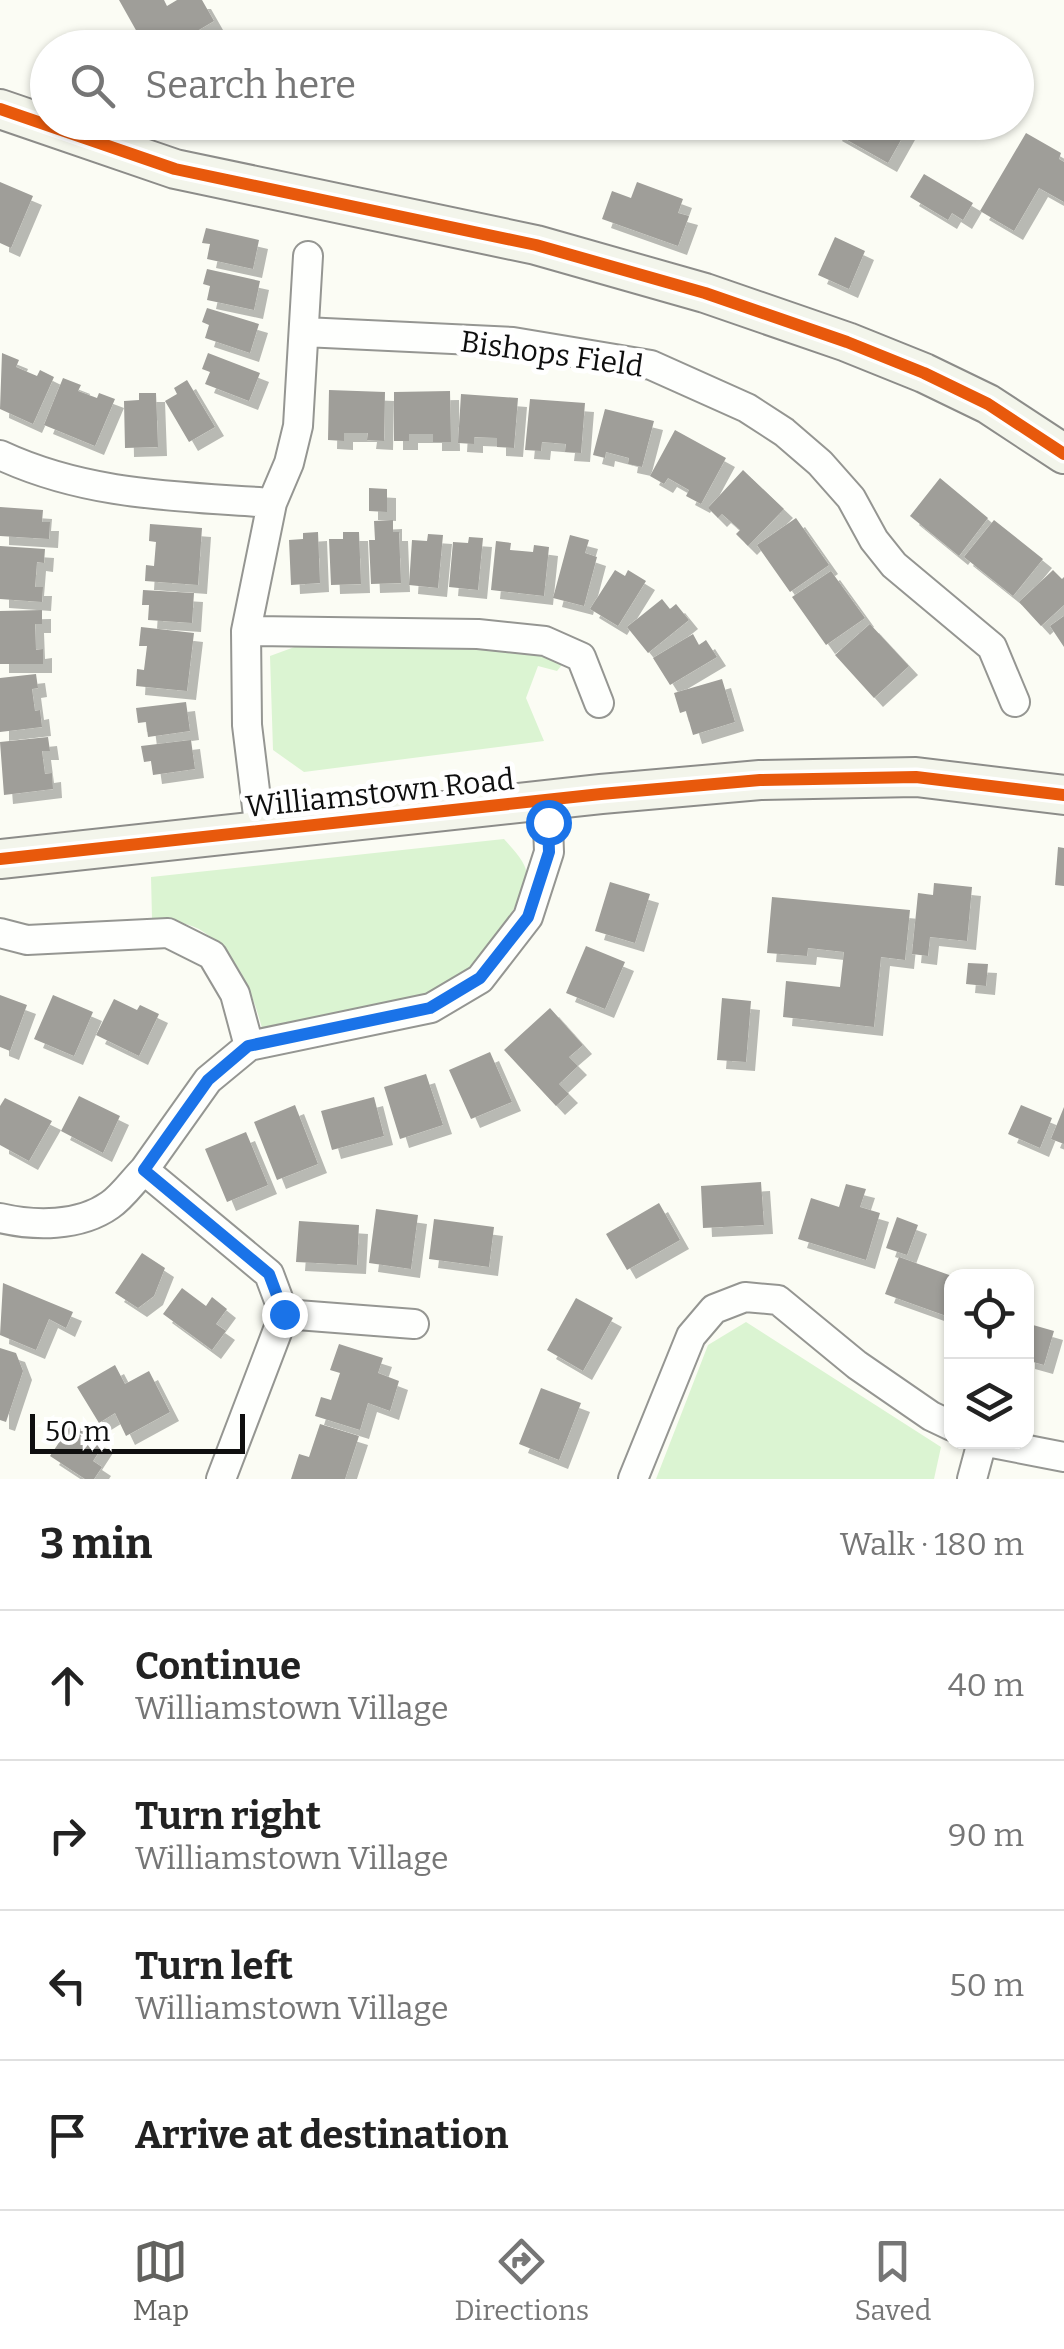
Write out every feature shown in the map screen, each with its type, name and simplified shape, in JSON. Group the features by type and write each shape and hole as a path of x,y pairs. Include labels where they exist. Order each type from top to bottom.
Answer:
{"street":[{"path":"0,108 30,118"},
{"path":"92,140 175,169 536,245 705,293 924,373 988,404 1064,454"},
{"path":"260,832 247,726 246,631 272,503 289,463 298,426 308,256"},
{"name":"Bishops Field","path":"304,332 513,342 631,362 651,366 747,408 784,432 820,463 851,498 874,540 894,565 992,647 1015,702"},
{"path":"0,455 117,492 272,503"},
{"path":"246,631 478,634 545,641 581,657 599,703"},
{"name":"Williamstown Road","path":"0,859 727,783 861,776 950,779 1064,795"},
{"path":"0,1218 23,1223 66,1222 109,1206 144,1170 208,1080 248,1046 430,1008 480,978 528,917 549,852 547,800"},
{"path":"0,933 26,940 168,933 212,955 234,994 248,1046"},
{"path":"144,1170 269,1274 284,1314 221,1479"},
{"path":"634,1479 691,1336 714,1309 745,1296 778,1300 857,1365 944,1422"},
{"path":"284,1314 414,1324"},
{"path":"972,1479 983,1449"},
{"path":"1022,1449 1064,1457"}],"green space":[{"path":"416,643 535,650 566,660 557,671 538,666 526,698 544,741 304,772 273,750 270,656 300,645"},
{"path":"504,839 524,865 526,880 520,898 493,941 476,961 447,984 382,1007 262,1028 247,985 233,960 212,938 182,923 152,918 151,877"},
{"path":"746,1322 941,1447 934,1479 656,1479 708,1345"}],"building":[{"path":"119,0 164,0 167,6 177,0 202,0 214,21 199,30 136,30"},
{"path":"1034,138 1061,153 1064,202 1039,188 1014,231 980,211 1022,140"},
{"path":"847,140 901,140 888,163"},
{"path":"924,174 973,203 963,220 952,213 948,220 910,197"},
{"path":"0,182 33,196 11,248 0,243"},
{"path":"637,182 683,199 678,213 689,216 678,246 602,219 612,191 631,198"},
{"path":"206,228 259,240 253,269 207,259 210,244 202,243"},
{"path":"835,237 865,251 849,289 818,275"},
{"path":"207,269 260,281 254,310 207,300 210,286 203,284"},
{"path":"207,308 259,324 250,353 205,338 209,325 202,322"},
{"path":"2,353 19,360 16,367 37,376 40,370 54,377 33,424 0,409"},
{"path":"208,353 260,373 249,401 205,384 210,372 202,369"},
{"path":"63,378 81,385 78,391 115,399 95,446 44,425"},
{"path":"187,380 215,427 189,442 165,401 177,394 174,388"},
{"path":"329,390 385,392 384,441 367,440 368,433 344,433 344,441 328,440"},
{"path":"450,391 451,442 433,442 433,434 409,434 409,441 394,441 394,392"},
{"path":"139,393 156,393 158,447 125,448 124,401 139,400"},
{"path":"461,394 518,398 514,448 497,447 497,438 474,437 474,444 458,443"},
{"path":"530,399 585,403 581,453 565,452 566,444 542,442 541,451 525,450"},
{"path":"605,409 654,421 642,467 628,464 629,458 606,452 605,458 593,455"},
{"path":"675,430 726,458 701,504 686,496 689,490 668,478 664,484 650,476"},
{"path":"743,470 784,509 748,546 736,534 740,530 708,508"},
{"path":"940,478 988,518 959,556 910,516"},
{"path":"369,488 387,489 387,512 369,511"},
{"path":"0,507 43,510 42,522 50,522 49,539 0,536"},
{"path":"796,518 829,565 790,592 757,545"},
{"path":"393,520 393,532 399,532 401,583 371,584 369,540 375,540 374,521"},
{"path":"994,520 1043,559 1013,596 964,557"},
{"path":"150,524 202,528 198,585 145,581 146,565 154,566 156,542 149,541"},
{"path":"318,532 320,583 291,585 289,540 303,539 303,533"},
{"path":"343,532 359,532 361,584 331,585 329,539 343,539"},
{"path":"428,534 443,535 438,588 409,585 412,540 427,541"},
{"path":"570,535 589,540 585,553 597,557 584,606 553,598"},
{"path":"469,537 483,538 478,590 449,587 453,542 468,543"},
{"path":"496,541 511,543 510,550 533,552 534,545 549,547 544,596 491,590"},
{"path":"0,546 45,549 44,563 37,562 35,587 43,587 42,602 0,599"},
{"path":"615,570 625,576 628,570 646,581 618,626 590,609"},
{"path":"1053,570 1064,577 1064,605 1041,626 1019,602"},
{"path":"831,571 865,618 826,645 792,597"},
{"path":"143,590 194,593 192,623 148,620 149,605 142,605"},
{"path":"662,599 670,609 676,604 689,620 648,653 627,627"},
{"path":"42,610 42,624 35,624 36,650 43,649 43,664 0,664 0,611"},
{"path":"1064,616 1064,647 1050,626"},
{"path":"870,624 909,666 874,698 835,655"},
{"path":"141,627 194,633 187,691 136,686 137,669 144,670 147,646 139,646"},
{"path":"693,634 699,645 706,640 717,657 670,685 653,658"},
{"path":"36,674 38,688 32,689 42,727 0,732 0,678"},
{"path":"722,679 735,722 693,735 686,711 680,713 674,693"},
{"path":"186,702 190,731 148,737 146,722 138,723 136,708"},
{"path":"48,737 50,751 42,751 45,774 52,773 53,789 4,795 0,742"},
{"path":"191,740 195,769 153,775 151,761 144,762 141,746"},
{"path":"1058,847 1064,848 1064,886 1055,885"},
{"path":"610,882 650,894 635,943 595,931"},
{"path":"934,883 972,887 967,941 930,937 928,956 912,954 918,893 933,895"},
{"path":"772,897 910,910 905,960 881,957 874,1027 783,1017 786,981 840,987 844,952 808,948 807,956 767,953"},
{"path":"586,946 625,962 605,1009 566,993"},
{"path":"968,963 988,964 986,986 966,984"},
{"path":"0,995 27,1005 10,1051 0,1047"},
{"path":"53,995 93,1012 74,1056 34,1039"},
{"path":"722,998 751,1001 746,1062 717,1060"},
{"path":"114,999 137,1010 140,1005 159,1014 139,1056 96,1035"},
{"path":"550,1008 583,1045 569,1057 578,1066 559,1084 569,1094 556,1106 504,1050"},
{"path":"490,1052 512,1102 471,1119 449,1070"},
{"path":"426,1074 443,1125 400,1139 384,1087"},
{"path":"79,1096 120,1116 103,1153 61,1131"},
{"path":"374,1097 384,1136 332,1150 321,1111"},
{"path":"5,1098 52,1121 29,1161 0,1145 0,1106"},
{"path":"295,1105 318,1164 277,1180 254,1122"},
{"path":"1021,1105 1052,1118 1040,1148 1008,1134"},
{"path":"1064,1107 1064,1144 1051,1139"},
{"path":"246,1132 268,1185 227,1202 205,1149"},
{"path":"761,1182 764,1225 703,1228 701,1186"},
{"path":"846,1184 866,1189 860,1207 880,1213 866,1260 798,1239 811,1198 839,1207"},
{"path":"659,1203 680,1240 627,1270 606,1234"},
{"path":"376,1209 418,1215 411,1269 369,1263"},
{"path":"897,1217 918,1225 907,1255 886,1248"},
{"path":"434,1219 494,1227 489,1267 429,1259"},
{"path":"299,1221 359,1225 357,1265 296,1262"},
{"path":"142,1253 165,1268 154,1296 138,1308 115,1293"},
{"path":"899,1257 944,1273 944,1315 885,1294"},
{"path":"3,1283 73,1312 66,1328 49,1319 36,1350 0,1335"},
{"path":"182,1288 206,1306 212,1297 227,1309 216,1324 226,1331 212,1350 163,1314"},
{"path":"576,1298 613,1318 583,1371 547,1350"},
{"path":"1034,1325 1054,1331 1044,1365 1034,1362"},
{"path":"339,1344 383,1358 378,1373 399,1381 390,1411 368,1403 360,1430 315,1416 321,1397 331,1400 340,1373 330,1370"},
{"path":"0,1348 16,1353 23,1371 6,1422 0,1420"},
{"path":"115,1365 125,1384 149,1371 170,1412 126,1436 115,1413 99,1423 77,1387"},
{"path":"541,1388 581,1403 559,1460 519,1444"},
{"path":"72,1423 104,1444 93,1461 102,1467 94,1479 85,1479 50,1456"},
{"path":"320,1424 359,1436 345,1479 291,1479 299,1454 309,1457"}],"cycle path":[{"path":"0,109 30,119"},
{"path":"90,140 175,169 536,245 705,293 924,373 988,404 1064,454"},
{"path":"0,859 760,780 916,777 1064,795"}],"route":[{"path":"284,1314 269,1274 144,1170 208,1080 248,1046 430,1008 480,978 528,917 549,852 548,822"}]}
